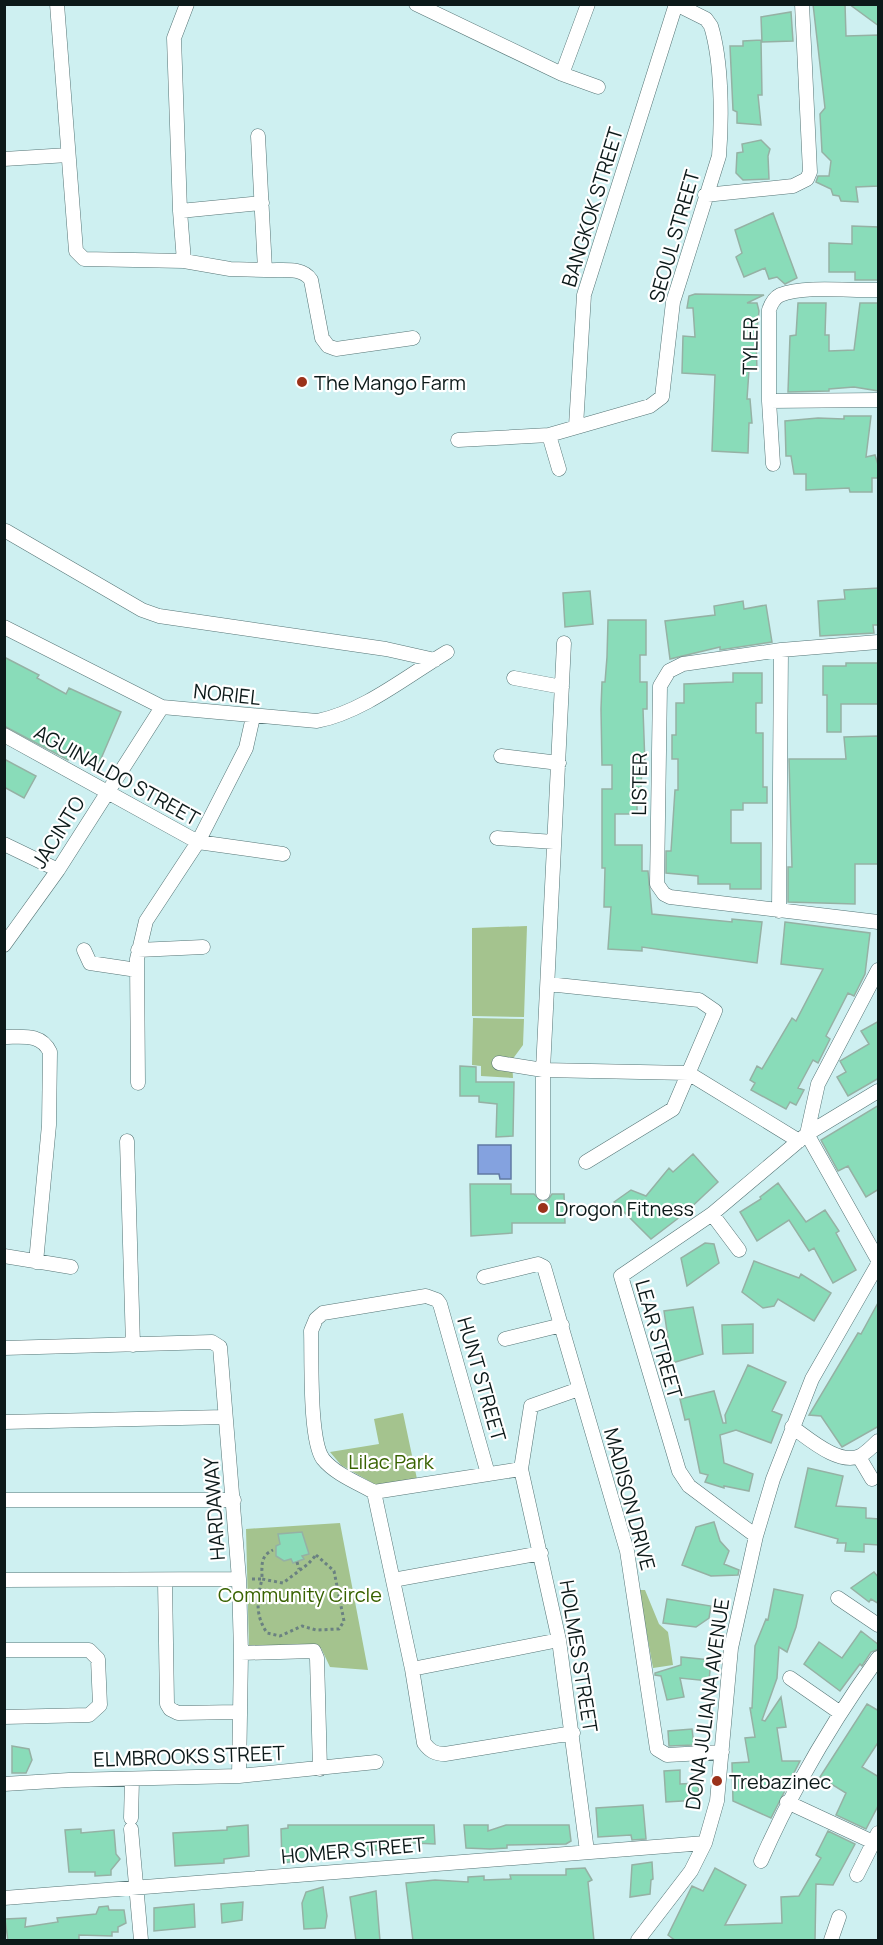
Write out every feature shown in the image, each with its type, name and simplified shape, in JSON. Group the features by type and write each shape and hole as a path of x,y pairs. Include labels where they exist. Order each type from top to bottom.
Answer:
{"street":[{"path":"57,4 76,251 88,261 184,261 230,269 302,271 312,280 322,338 328,346 336,349 413,338"},
{"path":"184,261 174,38 187,4"},
{"path":"416,4 562,74 597,87"},
{"path":"562,74 588,4"},
{"name":"SEOUL STREET","path":"458,440 549,435 650,406 662,397 673,302 719,156 721,136 713,33 706,20 676,4"},
{"name":"BANGKOK STREET","path":"576,426 584,295 676,4"},
{"path":"705,195 793,186 807,179 810,172 802,4"},
{"path":"258,136 265,270"},
{"path":"4,159 68,155"},
{"path":"180,211 261,203"},
{"name":"TYLER","path":"773,464 769,401 770,310 776,298 803,291 879,290"},
{"path":"769,401 879,400"},
{"path":"549,435 558,469"},
{"path":"5,530 142,610 159,616 386,649 435,660"},
{"name":"NORIEL","path":"4,627 162,707 317,721 330,718 383,692 447,652"},
{"name":"LISTER","path":"879,642 781,650 683,664 663,678 660,686 657,884 664,894 670,897 879,922"},
{"path":"543,1193 543,1070 564,643"},
{"path":"779,911 781,650"},
{"path":"514,678 562,687"},
{"name":"JACINTO","path":"4,945 58,870 162,707"},
{"path":"138,1083 137,970 138,950 146,921 198,842 246,748 253,717"},
{"name":"AGUINALDO STREET","path":"4,735 108,790 198,842 283,854"},
{"path":"501,756 558,763"},
{"path":"497,838 554,842"},
{"path":"4,844 58,870"},
{"path":"138,950 203,947"},
{"path":"84,951 90,963 137,970"},
{"path":"803,1138 818,1084 879,970"},
{"path":"548,984 699,1000 715,1011 673,1109 586,1162"},
{"path":"4,1037 38,1038 46,1043 50,1052 49,1125 36,1262"},
{"path":"499,1063 543,1070 688,1073 803,1138 879,1262"},
{"name":"LEAR STREET","path":"756,1536 689,1486 679,1471 621,1276 712,1214 803,1138 879,1091"},
{"path":"4,1348 133,1345 127,1141"},
{"path":"712,1214 739,1250"},
{"path":"4,1256 71,1268"},
{"name":"DONA JULIANA AVENUE","path":"638,1941 691,1871 705,1843 717,1801 731,1648 756,1536 792,1427 822,1359 879,1262"},
{"name":"MADISON DRIVE","path":"484,1276 538,1264 544,1267 579,1389 605,1468 627,1551 657,1749 667,1755 722,1752"},
{"name":"HUNT STREET","path":"374,1492 336,1470 323,1458 315,1441 312,1331 316,1318 323,1313 426,1296 437,1300 488,1474"},
{"path":"505,1339 562,1325"},
{"name":"HARDAWAY","path":"133,1345 212,1342 220,1347 239,1580 241,1653 238,1712 239,1776"},
{"path":"573,1733 445,1754 432,1752 424,1743 412,1669 374,1492 521,1469 531,1406 579,1389"},
{"path":"4,1422 225,1417"},
{"path":"792,1427 836,1455 859,1457 879,1441"},
{"path":"859,1457 872,1479"},
{"name":"HOLMES STREET","path":"521,1469 559,1640 573,1733 586,1851"},
{"path":"4,1500 234,1500"},
{"path":"393,1580 541,1553"},
{"path":"4,1580 239,1580"},
{"path":"165,1581 167,1704 170,1709 178,1713 238,1712"},
{"path":"838,1598 879,1625"},
{"path":"412,1669 559,1640"},
{"path":"4,1650 89,1650 98,1659 100,1705 89,1715 4,1717"},
{"path":"241,1653 314,1651 317,1658 320,1769"},
{"path":"761,1861 787,1802 839,1712 879,1658"},
{"path":"790,1678 839,1712"},
{"name":"ELMBROOKS STREET","path":"4,1784 239,1776 376,1762"},
{"path":"132,1780 131,1823 141,1941"},
{"path":"787,1802 876,1837 857,1875"},
{"name":"HOMER STREET","path":"4,1898 705,1843"},
{"path":"831,1941 839,1917"}],"path":[{"path":"239,1580 262,1579 283,1582 308,1564 316,1555 334,1571 344,1621 339,1629 316,1630 302,1626 280,1636 267,1633 260,1623 257,1608 262,1579 262,1560 265,1554 273,1550"},
{"path":"297,1562 299,1569"}],"green space":[{"path":"527,926 524,1017 472,1016 472,928"},
{"path":"473,1018 524,1019 523,1045 512,1060 513,1078 481,1076 481,1066 472,1065"},
{"name":"Lilac Park","path":"403,1413 417,1479 376,1485 341,1465 330,1452 379,1444 374,1419"},
{"name":"Community Circle","path":"340,1523 368,1670 330,1667 321,1648 249,1649 246,1529"},
{"path":"639,1590 645,1590 659,1624 668,1632 673,1665 653,1668"}],"water":[{"path":"478,1145 511,1145 511,1179 500,1179 499,1174 478,1174"}],"building":[{"path":"813,4 845,4 846,36 879,35 879,186 856,187 858,202 841,201 839,196 833,195 831,189 816,182 818,176 829,176 831,161 822,152 820,114 825,108"},
{"path":"849,4 879,4 879,26"},
{"path":"791,12 793,41 762,42 761,17"},
{"path":"761,40 762,95 758,95 761,125 737,123 737,112 733,110 730,46 743,46 743,41"},
{"path":"761,140 770,149 769,179 743,180 736,173 737,153 743,152 742,144"},
{"path":"773,213 797,278 785,284 777,277 769,279 765,268 744,277 736,257 742,253 735,230"},
{"path":"852,226 879,227 879,280 855,280 855,272 829,272 829,243 852,244"},
{"path":"695,294 764,295 747,303 757,303 759,311 756,338 757,371 749,370 747,399 750,399 752,423 749,423 748,453 712,451 715,375 682,373 683,336 695,337 693,308 687,308 689,296"},
{"path":"798,303 826,303 825,335 829,335 829,351 854,350 860,303 879,303 879,391 854,387 829,389 829,391 788,392 790,336 796,335"},
{"path":"844,416 871,416 866,457 875,455 879,468 879,478 872,478 872,492 850,492 849,488 806,490 806,474 794,474 791,456 786,456 785,421 818,418 844,419"},
{"path":"879,588 879,625 873,625 874,633 820,636 818,601 845,599 844,590"},
{"path":"590,591 593,624 565,627 563,593"},
{"path":"743,601 744,609 766,605 772,642 720,650 720,647 670,659 665,621 715,615 714,606"},
{"path":"608,620 646,620 646,655 640,655 640,682 647,682 647,709 643,709 645,765 642,765 641,788 637,788 637,814 615,814 615,845 642,845 642,871 648,871 652,914 732,922 732,919 762,922 757,963 642,947 642,951 608,949 611,907 604,907 602,789 612,789 612,765 602,765 601,709 602,682 605,682 607,657"},
{"path":"4,657 39,675 37,678 66,694 69,688 121,712 97,768 71,755 68,760 4,726"},
{"path":"846,663 879,663 879,704 841,704 841,732 827,732 827,695 823,695 823,666 846,666"},
{"path":"733,673 762,673 762,703 756,703 756,733 763,733 763,787 767,787 767,803 743,803 743,810 731,810 731,843 761,843 761,889 730,889 730,884 698,884 698,876 666,873 666,851 671,851 675,790 678,790 678,759 672,759 672,735 676,735 676,703 684,703 684,684 733,682"},
{"path":"879,736 879,864 855,864 855,904 788,902 788,867 792,867 789,759 846,759 844,737"},
{"path":"4,759 36,776 24,798 4,787"},
{"path":"785,922 870,933 865,974 854,996 848,993 826,1036 830,1039 818,1063 813,1060 798,1088 804,1090 796,1105 790,1102 786,1109 751,1090 755,1083 750,1080 757,1066 762,1069 792,1018 796,1021 823,969 781,964"},
{"path":"879,1021 879,1078 848,1096 837,1077 846,1072 840,1061 869,1044 861,1031"},
{"path":"460,1066 476,1067 476,1082 514,1082 513,1136 496,1137 497,1104 479,1102 479,1096 460,1096"},
{"path":"879,1105 879,1189 866,1197 848,1166 838,1171 821,1140"},
{"path":"693,1154 718,1182 685,1213 651,1239 614,1202 631,1190 646,1196 669,1168 673,1172"},
{"path":"778,1183 806,1222 825,1210 839,1231 836,1233 856,1270 833,1283 814,1248 809,1251 789,1220 757,1241 740,1212 761,1199 760,1197"},
{"path":"470,1184 511,1184 511,1194 534,1194 542,1202 548,1200 552,1194 564,1194 565,1223 512,1223 512,1233 471,1236"},
{"path":"705,1243 714,1244 719,1263 687,1286 681,1258"},
{"path":"754,1261 799,1278 801,1274 831,1293 814,1321 778,1299 774,1306 763,1308 742,1292"},
{"path":"879,1301 879,1426 842,1447 821,1416 809,1415 858,1333 861,1334"},
{"path":"693,1307 703,1354 672,1363 665,1338 668,1338 664,1311"},
{"path":"753,1324 753,1353 723,1354 722,1325"},
{"path":"748,1365 786,1382 772,1411 782,1415 771,1443 736,1430 720,1435 724,1463 753,1474 749,1491 724,1486 724,1488 705,1482 708,1475 700,1473 689,1419 685,1420 680,1399 714,1391 723,1423 726,1423 725,1415"},
{"path":"808,1468 843,1476 836,1506 866,1508 866,1518 879,1519 879,1545 864,1544 864,1552 845,1551 846,1543 837,1543 838,1539 795,1527"},
{"path":"714,1522 720,1541 729,1551 724,1564 739,1570 738,1575 711,1576 682,1565 696,1527"},
{"path":"302,1532 309,1554 302,1556 304,1559 293,1563 291,1559 284,1561 276,1556 276,1546 280,1544 278,1534"},
{"path":"874,1572 879,1578 879,1604 871,1599 869,1602 851,1588"},
{"path":"774,1589 803,1595 796,1627 787,1652 779,1647 777,1678 762,1720 765,1721 781,1697 786,1727 777,1728 782,1761 800,1761 771,1818 733,1801 732,1763 749,1762 745,1738 755,1737 750,1708 752,1708 755,1646 766,1619 768,1620"},
{"path":"667,1599 711,1606 709,1618 696,1627 663,1623"},
{"path":"861,1631 879,1645 879,1649 871,1652 840,1691 804,1664 819,1642 842,1658"},
{"path":"681,1657 711,1660 709,1681 680,1678 684,1697 667,1700 661,1676 655,1673 681,1665"},
{"path":"867,1704 879,1711 879,1741 862,1767 879,1777 879,1804 866,1829 836,1815 846,1793 820,1777"},
{"path":"692,1729 694,1745 669,1746 668,1731"},
{"path":"12,1746 29,1749 32,1760 26,1773 12,1773"},
{"path":"680,1770 680,1784 698,1783 699,1800 666,1802 664,1771"},
{"path":"643,1805 646,1839 632,1840 631,1835 598,1837 596,1808"},
{"path":"248,1825 249,1856 224,1859 224,1863 175,1866 173,1833 227,1830 227,1827"},
{"path":"288,1825 434,1825 435,1844 391,1842 379,1850 370,1851 328,1849 330,1857 282,1863 281,1829 288,1828"},
{"path":"464,1825 488,1825 488,1831 506,1825 569,1825 571,1841 566,1844 507,1845 507,1848 466,1848"},
{"path":"81,1829 81,1833 114,1830 116,1854 120,1859 111,1870 111,1875 95,1876 95,1872 69,1872 65,1830"},
{"path":"828,1831 855,1844 833,1885 816,1884 815,1941 676,1941 668,1935 692,1886 703,1891 715,1868 746,1885 725,1925 782,1923 781,1897 799,1896 821,1858 816,1855"},
{"path":"652,1862 653,1879 650,1894 630,1897 632,1865"},
{"path":"585,1868 592,1880 588,1882 594,1941 413,1941 406,1883 435,1880 468,1882 468,1877 484,1876 484,1880 511,1879 510,1875 566,1875 566,1869"},
{"path":"323,1887 327,1916 325,1928 304,1929 302,1903 306,1892"},
{"path":"376,1891 380,1941 356,1941 350,1897"},
{"path":"243,1902 242,1920 222,1923 221,1904"},
{"path":"194,1904 195,1927 154,1931 154,1908"},
{"path":"108,1906 109,1910 124,1910 126,1923 118,1927 118,1932 112,1932 112,1936 79,1935 79,1941 8,1941 5,1919 26,1918 25,1927 58,1922 57,1918 96,1914 99,1907"}],"place":[{"name":"The Mango Farm","path":"302,382"},
{"name":"Drogon Fitness","path":"543,1208"},
{"name":"Trebazinec","path":"717,1781"}]}
